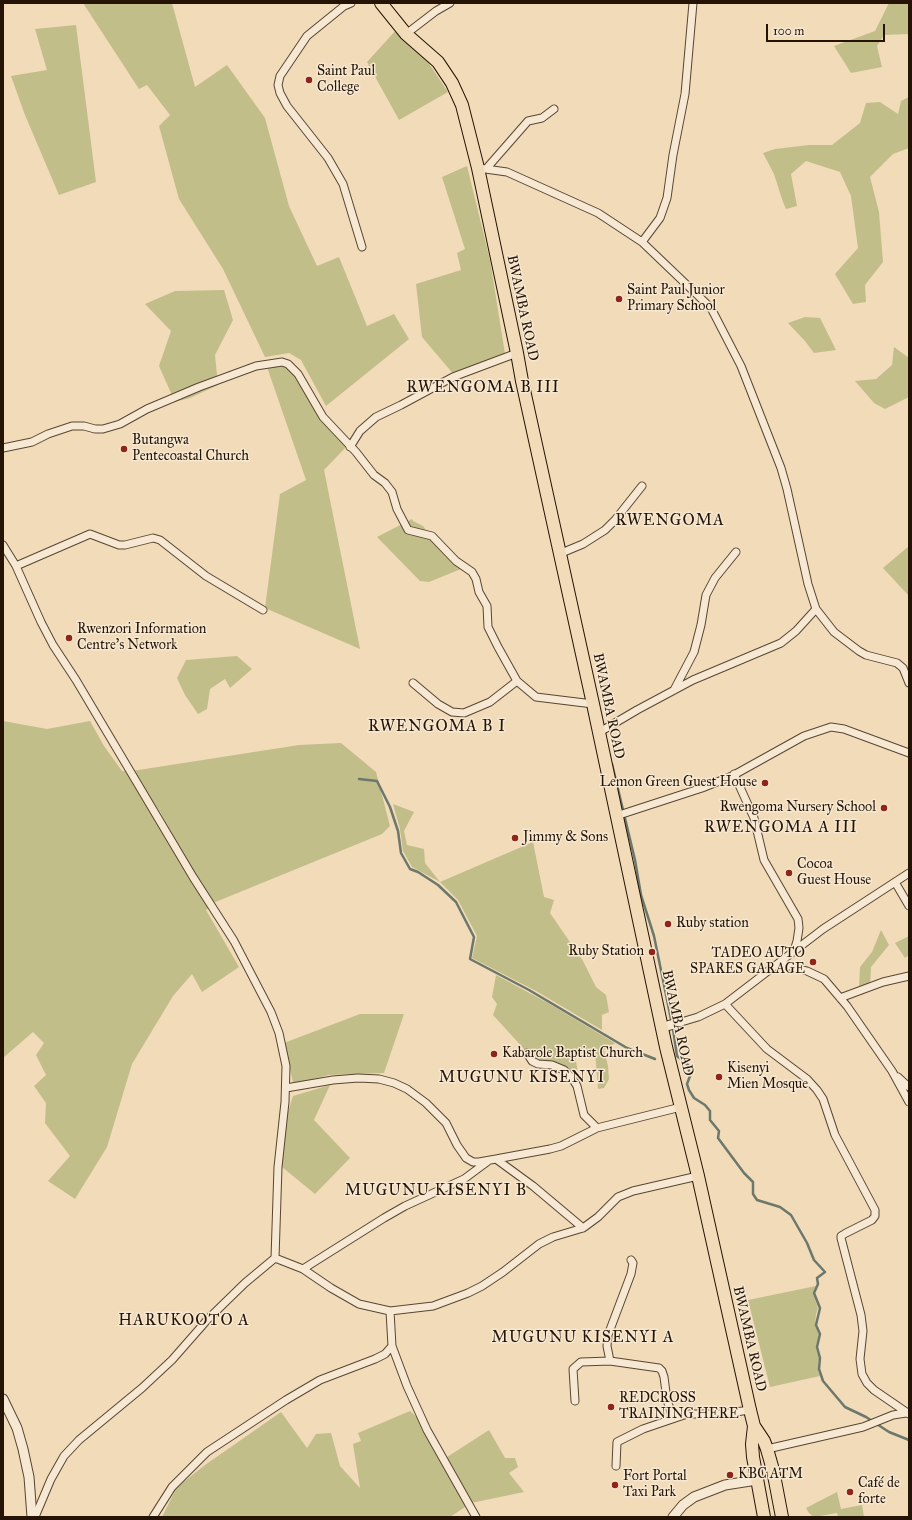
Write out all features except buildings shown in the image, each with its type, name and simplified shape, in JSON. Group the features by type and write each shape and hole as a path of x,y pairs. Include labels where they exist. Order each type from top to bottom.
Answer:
{"main road":[{"name":"BWAMBA ROAD","path":"381,3 406,34 438,62 452,83 462,106 482,169 522,381 616,816 750,1410 754,1426 764,1441 767,1449 773,1470 782,1517"},
{"name":"BWAMBA ROAD","path":"754,1426 752,1444 764,1517"}],"street":[{"path":"351,3 344,6 307,36 280,76 278,84 280,93 287,106 328,158 343,184 362,247"},
{"path":"436,3 436,11"},
{"path":"406,34 436,11 450,3"},
{"path":"642,242 660,218 667,198 673,155 685,94 693,3"},
{"path":"482,169 528,121 542,118 554,110"},
{"path":"482,169 507,172 598,213 642,242 712,308 741,366 782,468 788,489 808,584 816,609 834,632 859,651 866,655 897,663 903,668 909,683"},
{"path":"350,447 360,431 376,417 453,376 517,353"},
{"path":"3,448 32,442 48,434 72,426 104,429 120,424 147,409 256,366 282,362 288,364 298,374 323,417 374,475 385,483 392,492 397,509 408,530 432,536 456,561 472,572 476,579 479,592 487,606 488,627 517,681 536,697 593,704"},
{"path":"559,554 583,544 605,530 615,520 642,486"},
{"path":"16,566 90,534 119,545 125,545 153,538 160,540 206,576 263,610"},
{"path":"3,545 16,566 53,645 76,680 193,876 234,941 271,1012 286,1066 286,1088 278,1167 275,1258 208,1319 172,1360 142,1388 79,1440 64,1456 51,1479 34,1517"},
{"path":"674,690 694,652 701,625 706,595 715,578 736,552"},
{"path":"598,733 637,710 702,676 781,643 796,631 816,609"},
{"path":"413,683 438,704 452,712 464,713 490,702 517,681"},
{"path":"616,816 702,788 734,774 804,736 813,732 834,727 869,737 909,753"},
{"path":"734,774 754,818 760,850 764,860 798,919 798,941 794,951"},
{"path":"663,1027 698,1017 725,1004 823,929 909,873"},
{"path":"895,882 909,906"},
{"path":"779,963 807,971 824,980 847,1006 892,1071 909,1102"},
{"path":"840,998 883,982 909,976"},
{"path":"725,1004 767,1049 807,1079 817,1090 823,1099 835,1135 875,1210 875,1216 872,1220 841,1236 841,1242 861,1315 863,1331 860,1358 862,1374 867,1383 874,1390 908,1411"},
{"path":"527,1053 532,1061 538,1064 552,1065 564,1070 572,1078 577,1086 584,1115 597,1128"},
{"path":"892,1071 909,1087"},
{"path":"286,1088 333,1080 358,1078 379,1079 394,1083 414,1093 439,1115 446,1123 457,1145 466,1158 473,1162 539,1152 561,1146 588,1134 597,1128 681,1107"},
{"path":"493,1159 534,1186 583,1228"},
{"path":"303,1269 384,1218 405,1206 464,1179 493,1159"},
{"path":"275,1258 303,1269 331,1288 360,1304 390,1312 433,1306 468,1293 503,1272 540,1244 553,1237 583,1228 598,1217 618,1197 633,1191 698,1176"},
{"path":"610,1361 607,1346 608,1335 631,1274 633,1262 631,1260"},
{"path":"390,1312 392,1346 407,1386 427,1430 476,1517"},
{"path":"153,1517 172,1487 207,1452 286,1400 320,1380 375,1359 385,1354 392,1346"},
{"path":"575,1401 573,1369 581,1362 610,1361 644,1365 661,1369 664,1377 667,1400 673,1418"},
{"path":"3,1399 17,1428 23,1449 29,1477 34,1517"},
{"path":"616,1466 617,1442 643,1429 687,1414 720,1414 750,1410"},
{"path":"767,1449 869,1425 908,1411"},
{"path":"673,1517 683,1505 694,1497 725,1485 757,1480"}],"shaded area":[{"path":"83,3 172,3 195,87 227,65 265,118 289,206 317,266 339,257 367,326 394,314 409,339 326,406 301,360 289,353 265,357 223,269 179,199 159,126 170,115 147,85 139,89"},
{"path":"889,3 909,3 909,34 884,35 877,46 882,67 851,73 834,46 875,31"},
{"path":"76,25 96,182 59,195 25,115 11,76 47,70 35,29"},
{"path":"397,29 428,62 448,92 399,120 367,62"},
{"path":"909,97 909,148 893,154 870,177 879,212 883,262 865,285 866,302 853,304 835,274 858,248 851,196 840,172 806,161 791,174 797,206 786,209 774,174 763,153 775,149 809,145 832,145 860,123 866,103 880,102 898,114 901,101"},
{"path":"467,166 490,260 505,354 455,376 422,337 416,284 461,270 457,253 465,249 442,177"},
{"path":"224,290 233,320 215,355 218,385 190,398 175,402 159,366 171,331 145,304 175,291"},
{"path":"805,317 820,318 836,350 814,353 788,323"},
{"path":"894,347 909,358 909,397 885,409 874,403 855,381 876,379 892,365"},
{"path":"287,363 348,445 324,470 360,649 265,608 280,494 306,480 267,367"},
{"path":"412,519 423,526 441,550 461,569 429,582 420,581 377,537"},
{"path":"909,546 909,596 883,568"},
{"path":"237,656 252,669 230,688 225,679 210,689 207,709 198,714 185,695 177,678 186,660"},
{"path":"3,721 47,729 90,721 104,746 122,771 126,771 155,814 209,908 206,910 239,967 202,992 192,974 173,996 132,1064 107,1147 75,1199 48,1181 70,1156 45,1123 46,1103 34,1086 46,1075 36,1055 44,1043 33,1032 3,1058"},
{"path":"341,743 376,772 390,826 382,834 213,903 190,866 160,812 132,771 299,745"},
{"path":"393,804 414,812 404,831 407,845 424,849 425,863 440,882 412,867 403,851 400,829"},
{"path":"533,842 544,897 554,900 550,913 583,961 596,987 606,995 609,1012 602,1015 602,1030 536,991 472,958 477,936 458,900 440,882"},
{"path":"881,930 889,945 871,967 870,988 859,987 860,967 872,952"},
{"path":"909,936 909,955 905,958 895,943"},
{"path":"496,975 548,1003 615,1043 604,1050 608,1066 609,1079 604,1088 598,1089 595,1051 575,1055 581,1091 557,1067 531,1063 523,1053 525,1050 493,1015 497,1004 492,997"},
{"path":"360,1014 404,1014 384,1073 329,1075 298,1083 293,1082 284,1043"},
{"path":"330,1085 314,1120 350,1158 315,1194 282,1167 287,1115 293,1096"},
{"path":"816,1286 813,1293 818,1308 815,1325 819,1334 816,1347 819,1358 818,1371 820,1376 770,1387 748,1300"},
{"path":"410,1411 420,1420 444,1459 489,1430 505,1458 515,1458 518,1467 509,1473 524,1492 471,1503 450,1517 162,1517 177,1487 205,1465 281,1412 307,1448 316,1434 331,1433 340,1466 360,1488 353,1444 361,1441 358,1433"},
{"path":"837,1492 841,1509 862,1505 864,1517 838,1517 837,1513 814,1517 809,1513 806,1508"}],"waterway":[{"path":"612,764 635,860 641,895 654,936 677,1056 688,1065 690,1076 687,1084 689,1090 694,1098 705,1105 710,1111 710,1120 719,1131 718,1138 744,1173 753,1182 753,1194 757,1200 780,1207 791,1215 807,1243 814,1260 825,1272 817,1278 818,1284 814,1293 820,1308 816,1325 820,1334 817,1347 820,1358 819,1369 823,1381 845,1407 866,1417 889,1432 909,1440"},
{"path":"359,779 377,781 390,807 398,831 401,853 410,869 418,872 438,885 456,902 474,937 470,959 529,990 627,1048 655,1059"}],"place":[{"name":"Saint Paul College","path":"309,80"},
{"name":"Saint Paul Junior Primary School","path":"619,299"},
{"name":"Butangwa Pentecoastal Church","path":"124,449"},
{"name":"Rwenzori Information Centre's Network","path":"69,638"},
{"name":"Lemon Green Guest House","path":"765,783"},
{"name":"Rwengoma Nursery School","path":"884,808"},
{"name":"Jimmy & Sons","path":"515,838"},
{"name":"Cocoa Guest House","path":"789,873"},
{"name":"Ruby station","path":"668,924"},
{"name":"Ruby Station","path":"652,952"},
{"name":"TADEO AUTO SPARES GARAGE","path":"813,962"},
{"name":"Kabarole Baptist Church","path":"494,1054"},
{"name":"Kisenyi Mien Mosque","path":"719,1077"},
{"name":"REDCROSS TRAINING HERE","path":"611,1407"},
{"name":"KBC ATM","path":"730,1475"},
{"name":"Fort Portal Taxi Park","path":"615,1485"},
{"name":"Café de forte","path":"850,1492"}],"district":[{"name":"RWENGOMA B III","path":"483,388"},
{"name":"RWENGOMA","path":"670,521"},
{"name":"RWENGOMA B I","path":"437,727"},
{"name":"RWENGOMA A III","path":"781,828"},
{"name":"MUGUNU KISENYI","path":"522,1078"},
{"name":"MUGUNU KISENYI B","path":"436,1191"},
{"name":"HARUKOOTO A","path":"184,1321"},
{"name":"MUGUNU KISENYI A","path":"583,1338"}]}
